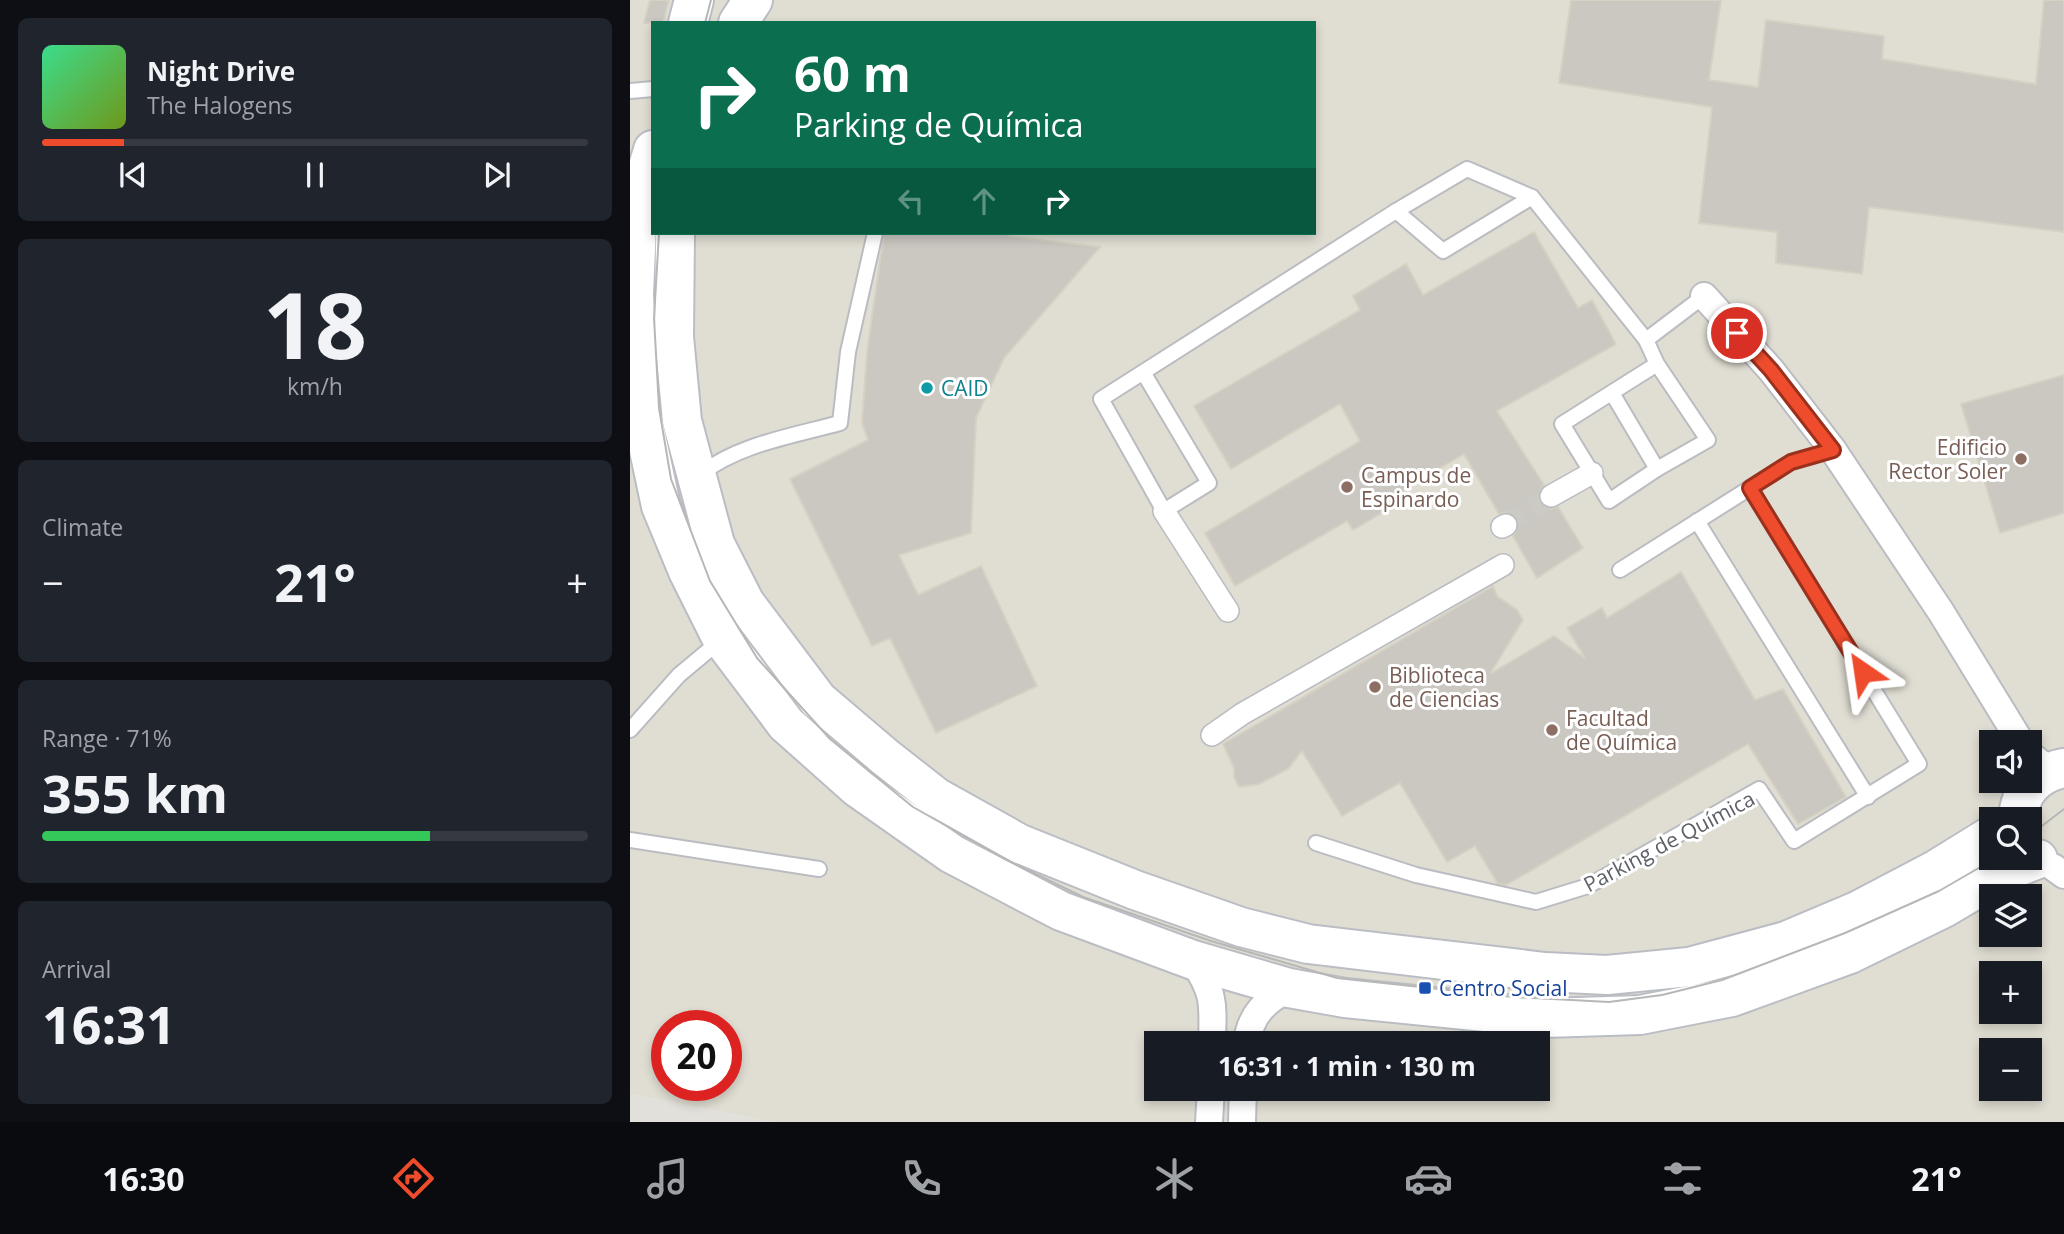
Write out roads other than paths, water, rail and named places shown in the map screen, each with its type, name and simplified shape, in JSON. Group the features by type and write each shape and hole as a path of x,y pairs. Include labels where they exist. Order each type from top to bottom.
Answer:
{"main road":[{"path":"689,21 694,0"},
{"path":"739,21 752,0"},
{"path":"651,157 638,201 634,295 640,408 661,506 688,571 722,639 786,724 858,788 952,854 1061,911 1193,960 1289,988 1345,998 1545,1018 1640,1015 1732,997 1850,954 1944,908 2005,872 2050,864"},
{"path":"675,235 674,337 682,421 715,544 745,603 818,700 936,797 1020,844 1135,890 1241,926 1308,944 1545,972 1607,975 1689,967 1786,941 1857,911 1937,869 2012,793"}],"street":[{"path":"1704,296 1771,370 1833,450 1948,622 2001,730"},
{"path":"1551,496 1592,473"},
{"path":"1164,511 1228,611"},
{"path":"1212,735 1242,714 1503,565"},
{"path":"1193,960 1208,983 1213,998 1212,1031"},
{"path":"1249,1031 1259,1009 1268,1000 1289,988"},
{"path":"1209,1122 1210,1101"},
{"path":"1242,1122 1243,1101"}],"lane":[{"path":"630,91 651,89"},
{"path":"1143,372 1209,483 1164,511 1101,399 1143,372 1395,211 1467,169 1532,197 1646,340 1657,363 1708,440 1609,501 1562,424 1657,363"},
{"path":"1395,211 1443,251 1532,197"},
{"path":"697,477 712,465 740,450 840,423 848,352 875,235"},
{"path":"1646,340 1704,296"},
{"path":"1612,393 1657,469"},
{"path":"1620,570 1791,462 1833,450"},
{"name":"Parking de Química","path":"1316,842 1416,875 1536,902 1588,886 1759,789 1794,841 1919,764 1750,488"},
{"path":"1697,521 1868,797"},
{"path":"630,730 679,675 722,639"},
{"path":"630,840 819,869"}],"tunnel":[{"path":"1506,525 1551,496"}],"tram line":[{"path":"706,21 711,0"},
{"path":"659,235 654,318 659,408 671,479 710,581 757,658 830,739 913,807 1003,858 1083,897 1211,941 1337,978 1513,997 1609,1002 1662,995 1722,980 1845,933 1939,891 1979,868"},
{"path":"2042,826 2064,809"}],"place":[{"name":"CAID","path":"927,388"},
{"name":"Edificio Rector Soler","path":"2021,459"},
{"name":"Campus de Espinardo","path":"1347,487"},
{"name":"Biblioteca de Ciencias","path":"1375,687"},
{"name":"Facultad de Química","path":"1552,730"},
{"name":"Centro Social","path":"1425,988"}]}
